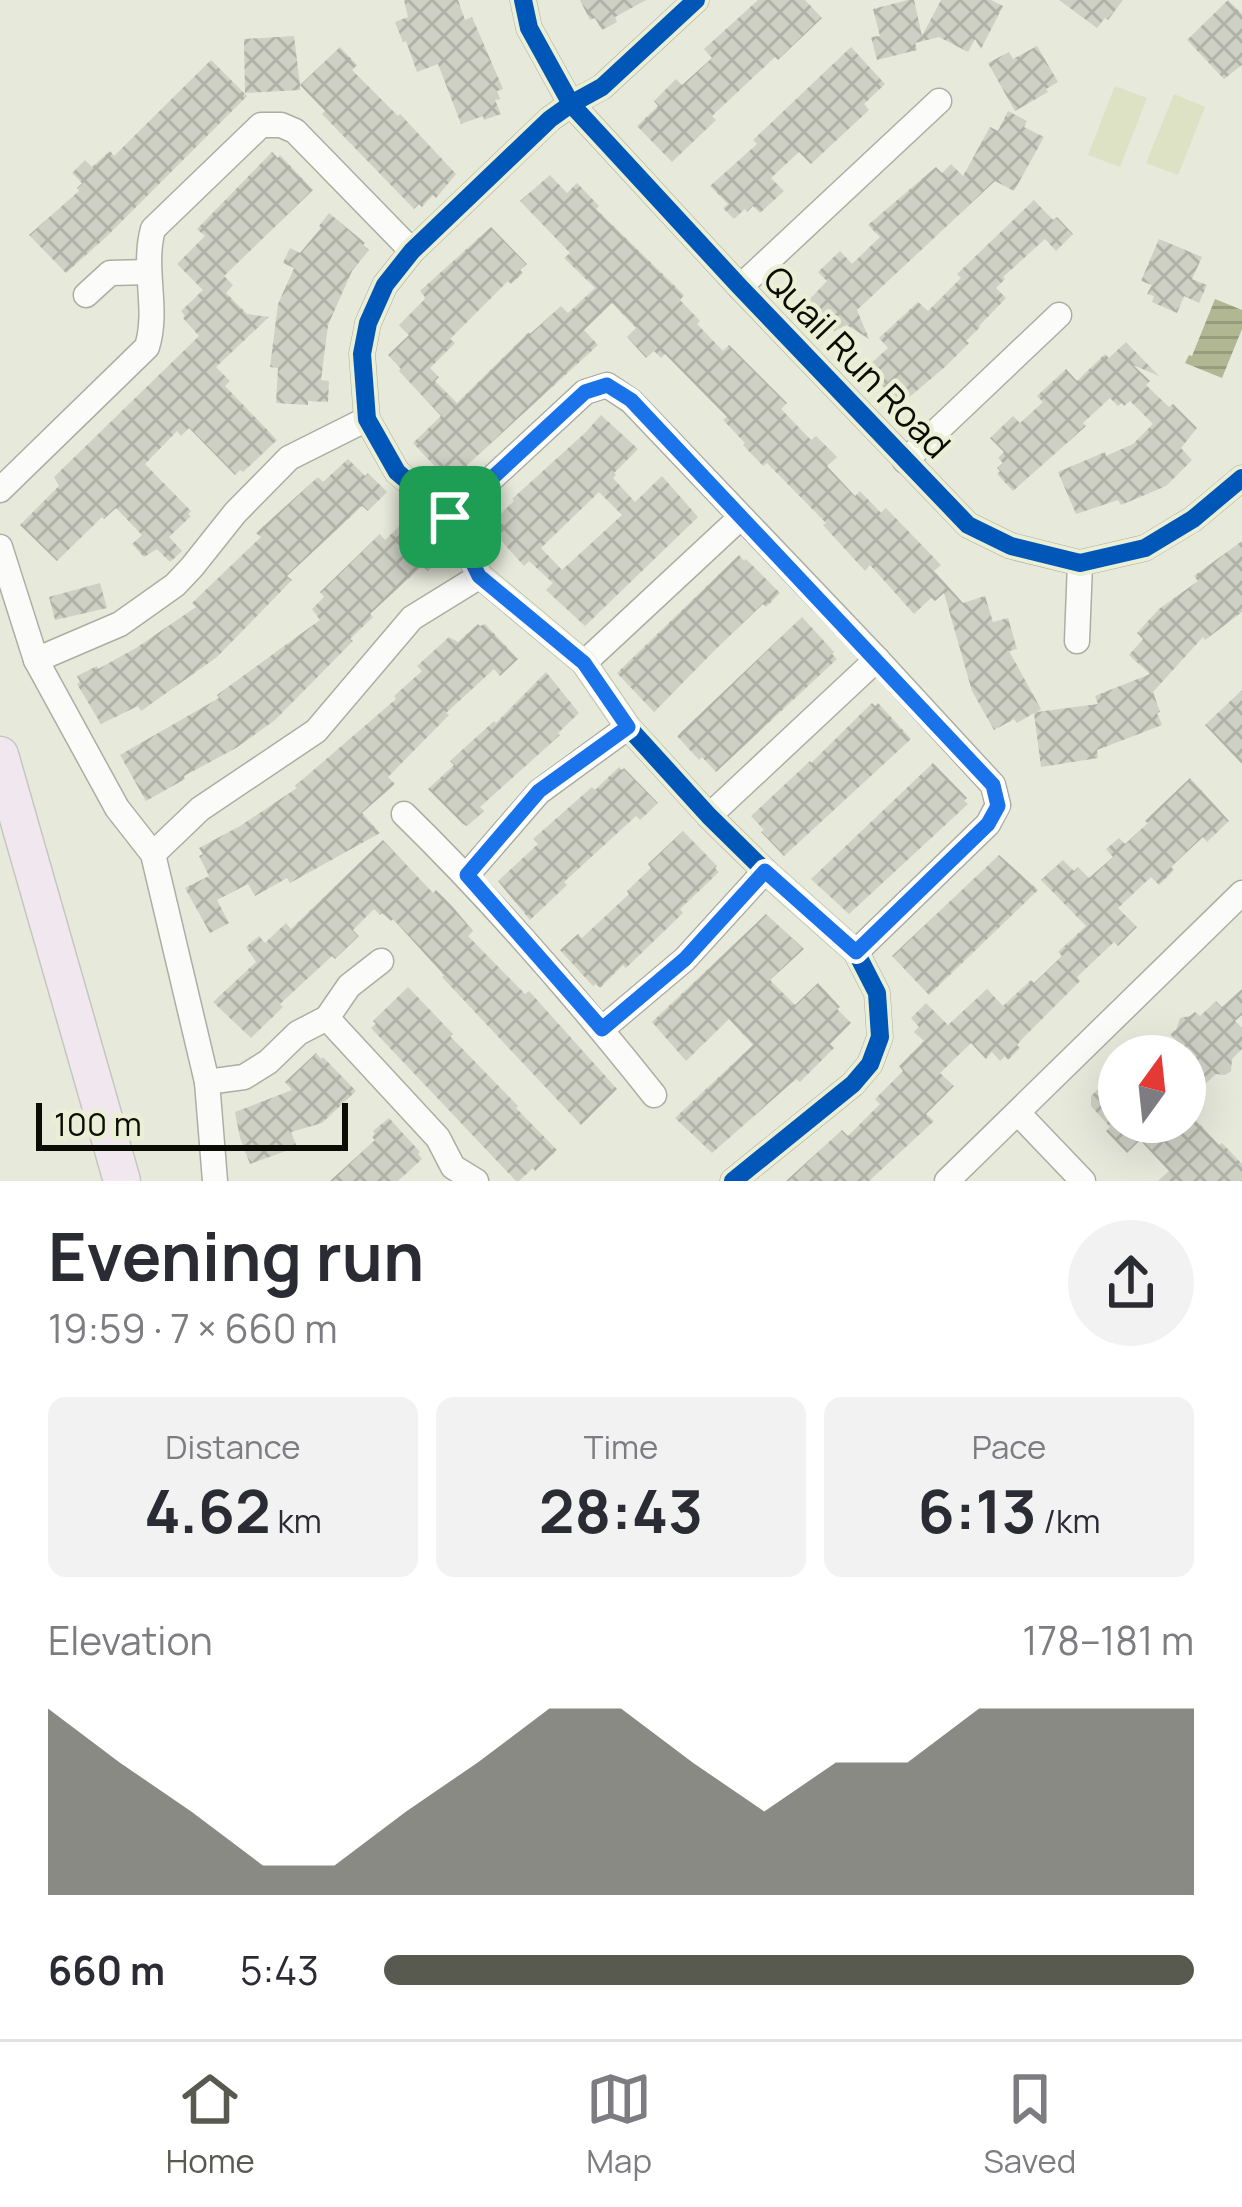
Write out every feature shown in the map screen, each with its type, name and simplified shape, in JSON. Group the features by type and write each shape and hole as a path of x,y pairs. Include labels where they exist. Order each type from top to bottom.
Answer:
{"highway":[{"path":"0,755 122,1181"}],"street":[{"name":"Quail Run Road","path":"523,0 530,28 571,104 968,525 1011,546 1080,563 1145,548 1192,519 1242,478"},
{"path":"696,0 602,87 550,119 412,251 385,285 368,323 362,354 367,419 397,472 450,517 479,576 584,663 628,727 709,816 856,952 878,993 880,1036 870,1064 854,1084 733,1181"},
{"path":"740,287 939,101"},
{"path":"0,490 146,347 153,327 148,249 153,229 261,125 295,131 412,251"},
{"path":"86,295 110,273 149,272"},
{"path":"905,461 1059,315"},
{"path":"450,517 585,392 607,385 631,400 877,659 993,785 998,806 988,824 856,952"},
{"path":"36,659 120,624 175,585 289,458 367,419"},
{"path":"584,663 742,518"},
{"path":"0,548 36,659 117,808 153,854 207,1082 214,1181"},
{"path":"1077,641 1080,563"},
{"path":"153,854 200,809 316,731 412,618 479,576"},
{"path":"709,816 877,659"},
{"path":"467,875 539,791 628,727"},
{"path":"404,814 467,875 654,1095"},
{"path":"602,1029 685,959 765,871"},
{"path":"947,1181 1242,893"},
{"path":"207,1082 244,1077 268,1062 298,1033 327,1018 349,986 381,961"},
{"path":"327,1018 438,1138 446,1174 476,1181"},
{"path":"1018,1113 1083,1181"}],"shaded area":[{"path":"1115,86 1147,98 1120,167 1088,155"},
{"path":"1174,94 1205,107 1178,175 1146,163"},
{"path":"1215,299 1242,310 1242,329 1222,378 1185,363"}],"building":[{"path":"404,0 458,0 465,20 472,17 503,89 497,91 500,99 495,100 501,114 461,124 438,64 417,72 403,42 395,22 408,17"},
{"path":"580,0 646,0 602,30 595,18 590,20"},
{"path":"758,0 805,0 822,18 712,116 716,120 672,162 637,126 676,79 682,85 712,58 704,49"},
{"path":"914,0 922,36 941,0 991,0 1003,6 981,49 975,39 968,52 939,37 915,43 917,50 877,60 871,37 880,36 873,9"},
{"path":"1059,0 1123,0 1097,28"},
{"path":"1228,0 1242,14 1242,65 1224,79 1187,40"},
{"path":"294,36 300,90 245,93 244,39"},
{"path":"1037,46 1058,82 1015,111 988,63 1009,52 1013,59"},
{"path":"340,47 357,65 352,70 456,174 436,198 433,195 414,209 300,85"},
{"path":"851,47 885,84 864,104 869,110 811,164 799,152 771,178 784,191 760,213 753,206 734,219 723,208 728,204 710,186"},
{"path":"211,60 247,96 66,273 29,235 79,191 82,183 72,173 85,160 92,167 110,151 114,156"},
{"path":"1008,111 1027,121 1024,127 1044,137 1014,191 995,181 857,310 869,339 847,325 834,331 807,302 827,281 818,272 840,251 852,264 880,237 868,225 936,167 942,173 951,164 963,176 990,127 998,131"},
{"path":"272,152 313,190 224,276 233,285 226,293 247,314 269,317 216,367 230,381 225,386 277,440 235,475 189,428 181,436 177,431 145,464 191,511 169,537 182,551 170,562 157,549 144,557 132,544 142,535 116,508 57,561 20,525 59,486 54,477 199,336 181,311 203,290 177,264 205,236 197,229"},
{"path":"550,175 567,193 577,183 599,206 596,209 684,295 680,300 700,321 697,324 723,351 729,345 787,403 781,409 811,440 816,436 837,457 827,466 855,496 860,491 881,513 886,508 941,565 934,571 963,603 985,596 993,622 1008,618 1017,649 1009,651 1041,709 1037,712 1098,704 1095,696 1150,674 1129,655 1143,639 1137,633 1159,609 1198,581 1194,576 1242,541 1242,612 1205,640 1203,637 1153,692 1162,725 1097,750 1098,758 1041,767 1034,713 994,730 972,691 944,593 914,614 870,565 865,571 767,463 763,466 723,420 727,417 665,354 661,358 654,351 646,358 627,337 636,328 613,304 584,330 598,345 452,479 446,478 413,443 441,416 388,355 409,335 399,325 424,300 420,291 491,227 527,264 520,270 523,273 511,284 508,281 450,339 455,343 430,368 439,377 435,381 457,403 529,332 561,306 568,313 595,288 564,258 570,253 520,201"},
{"path":"1034,200 1073,234 1056,251 1045,239 1003,277 996,288 1006,298 966,341 969,343 900,405 866,368 888,348 879,338 918,302 928,311 961,278 957,274"},
{"path":"329,213 369,250 352,271 328,325 321,380 329,381 328,402 276,403 278,368 270,367 278,304 294,268 283,263 290,248 300,253"},
{"path":"1159,239 1202,257 1192,279 1207,285 1199,303 1184,296 1177,313 1152,302 1154,296 1147,294 1152,285 1141,281"},
{"path":"1126,342 1159,376 1133,365 1150,381 1146,385 1197,428 1181,448 1192,460 1166,486 1121,505 1118,500 1076,514 1058,472 1133,444 1153,424 1130,401 1118,406 1110,398 1083,423 1086,426 1013,491 997,474 1003,463 998,458 1004,452 990,438 1013,416 1020,423 1043,402 1037,396 1066,369 1077,381 1105,354 1109,358"},
{"path":"601,415 638,449 613,478 635,502 662,476 698,517 585,626 546,590 553,583 529,561 524,566 488,526","holes":["599,492 622,515 562,570 541,548"]},
{"path":"348,459 387,492 368,511 362,506 287,576 292,580 217,657 141,711 138,706 101,724 77,676 136,648 196,607 192,603 261,537 256,533 318,477 323,482"},
{"path":"409,517 442,558 428,571 422,566 370,614 373,617 350,639 353,641 275,720 146,801 120,755 219,698 320,620 312,609 324,597 320,592 380,534 385,540"},
{"path":"739,555 780,593 766,607 763,604 654,712 617,673"},
{"path":"100,583 107,608 55,620 49,597"},
{"path":"802,617 837,659 716,772 677,736"},
{"path":"478,624 485,624 518,659 500,676 494,669 388,777 395,784 362,813 380,833 290,883 287,878 255,896 248,884 217,900 229,923 210,933 185,888 209,876 199,848 297,788 396,699 422,671 417,666 449,637 458,642"},
{"path":"546,672 579,713 480,807 484,811 467,826 463,824 428,789 454,765 450,761"},
{"path":"1242,690 1242,764 1205,725"},
{"path":"872,703 878,703 911,739 784,856 751,816"},
{"path":"933,763 968,804 849,914 811,879"},
{"path":"619,767 658,803 640,820 636,816 530,920 498,881 538,844 533,839"},
{"path":"1190,778 1229,821 1207,842 1203,837 1159,885 1151,877 1118,908 1137,927 1077,977 1080,981 1022,1039 1008,1060 1005,1056 1000,1061 992,1052 986,1059 971,1043 940,1073 954,1086 926,1114 934,1121 869,1181 786,1181 842,1130 848,1136 880,1104 875,1099 924,1041 914,1032 919,1027 911,1018 926,1003 948,1025 987,989 1003,1006 1062,956 1058,952 1086,926 1041,880 1063,860 1089,878 1113,857 1106,849 1119,838 1125,844"},
{"path":"683,831 719,872 626,968 623,965 600,988 593,986 560,950 578,934 582,938 629,894 651,868 648,864"},
{"path":"383,840 433,893 436,890 452,906 473,931 468,936 525,994 529,991 617,1089 581,1125 393,919 374,909 353,930 359,936 280,1004 283,1007 251,1038 213,1002 256,962 246,947 259,936 265,943 286,923 291,929"},
{"path":"999,855 1038,890 929,995 892,956"},
{"path":"766,914 804,949 770,980 795,1005 818,983 851,1023 800,1082 796,1079 712,1153 675,1118 753,1045 729,1019 686,1061 652,1022"},
{"path":"408,987 557,1150 535,1171 516,1181 371,1028"},
{"path":"1242,989 1242,1015 1235,1021 1242,1028 1242,1049 1232,1059 1231,1071 1216,1074 1206,1083 1206,1035 1170,1034 1180,1018 1195,1012 1200,1016 1216,1001 1222,1007"},
{"path":"316,1053 356,1091 322,1123 291,1132 297,1147 250,1164 235,1112 292,1090 285,1082"},
{"path":"1098,1089 1098,1114 1091,1106 1091,1096"},
{"path":"389,1118 422,1159 398,1181 330,1181 375,1140 373,1131"},
{"path":"1206,1131 1242,1164 1242,1181 1158,1181 1169,1171 1143,1143 1206,1143"},
{"path":"1117,1143 1137,1143 1127,1153"}],"cycle path":[{"path":"523,0 529,28 571,104 968,525 1011,546 1080,563 1145,548 1193,519 1242,478"},
{"path":"696,0 602,87 550,119 412,251 385,285 368,323 362,354 367,419 397,472 450,517 480,576 584,663 628,727 709,816 856,952 877,993 880,1037 870,1064 853,1084 733,1181"}],"route":[{"path":"607,385 631,400 877,659 993,785 998,806 988,824 856,952 765,871 685,959 602,1029 467,875 539,791 628,727 584,663 479,576 450,517 585,392 607,385"}]}
